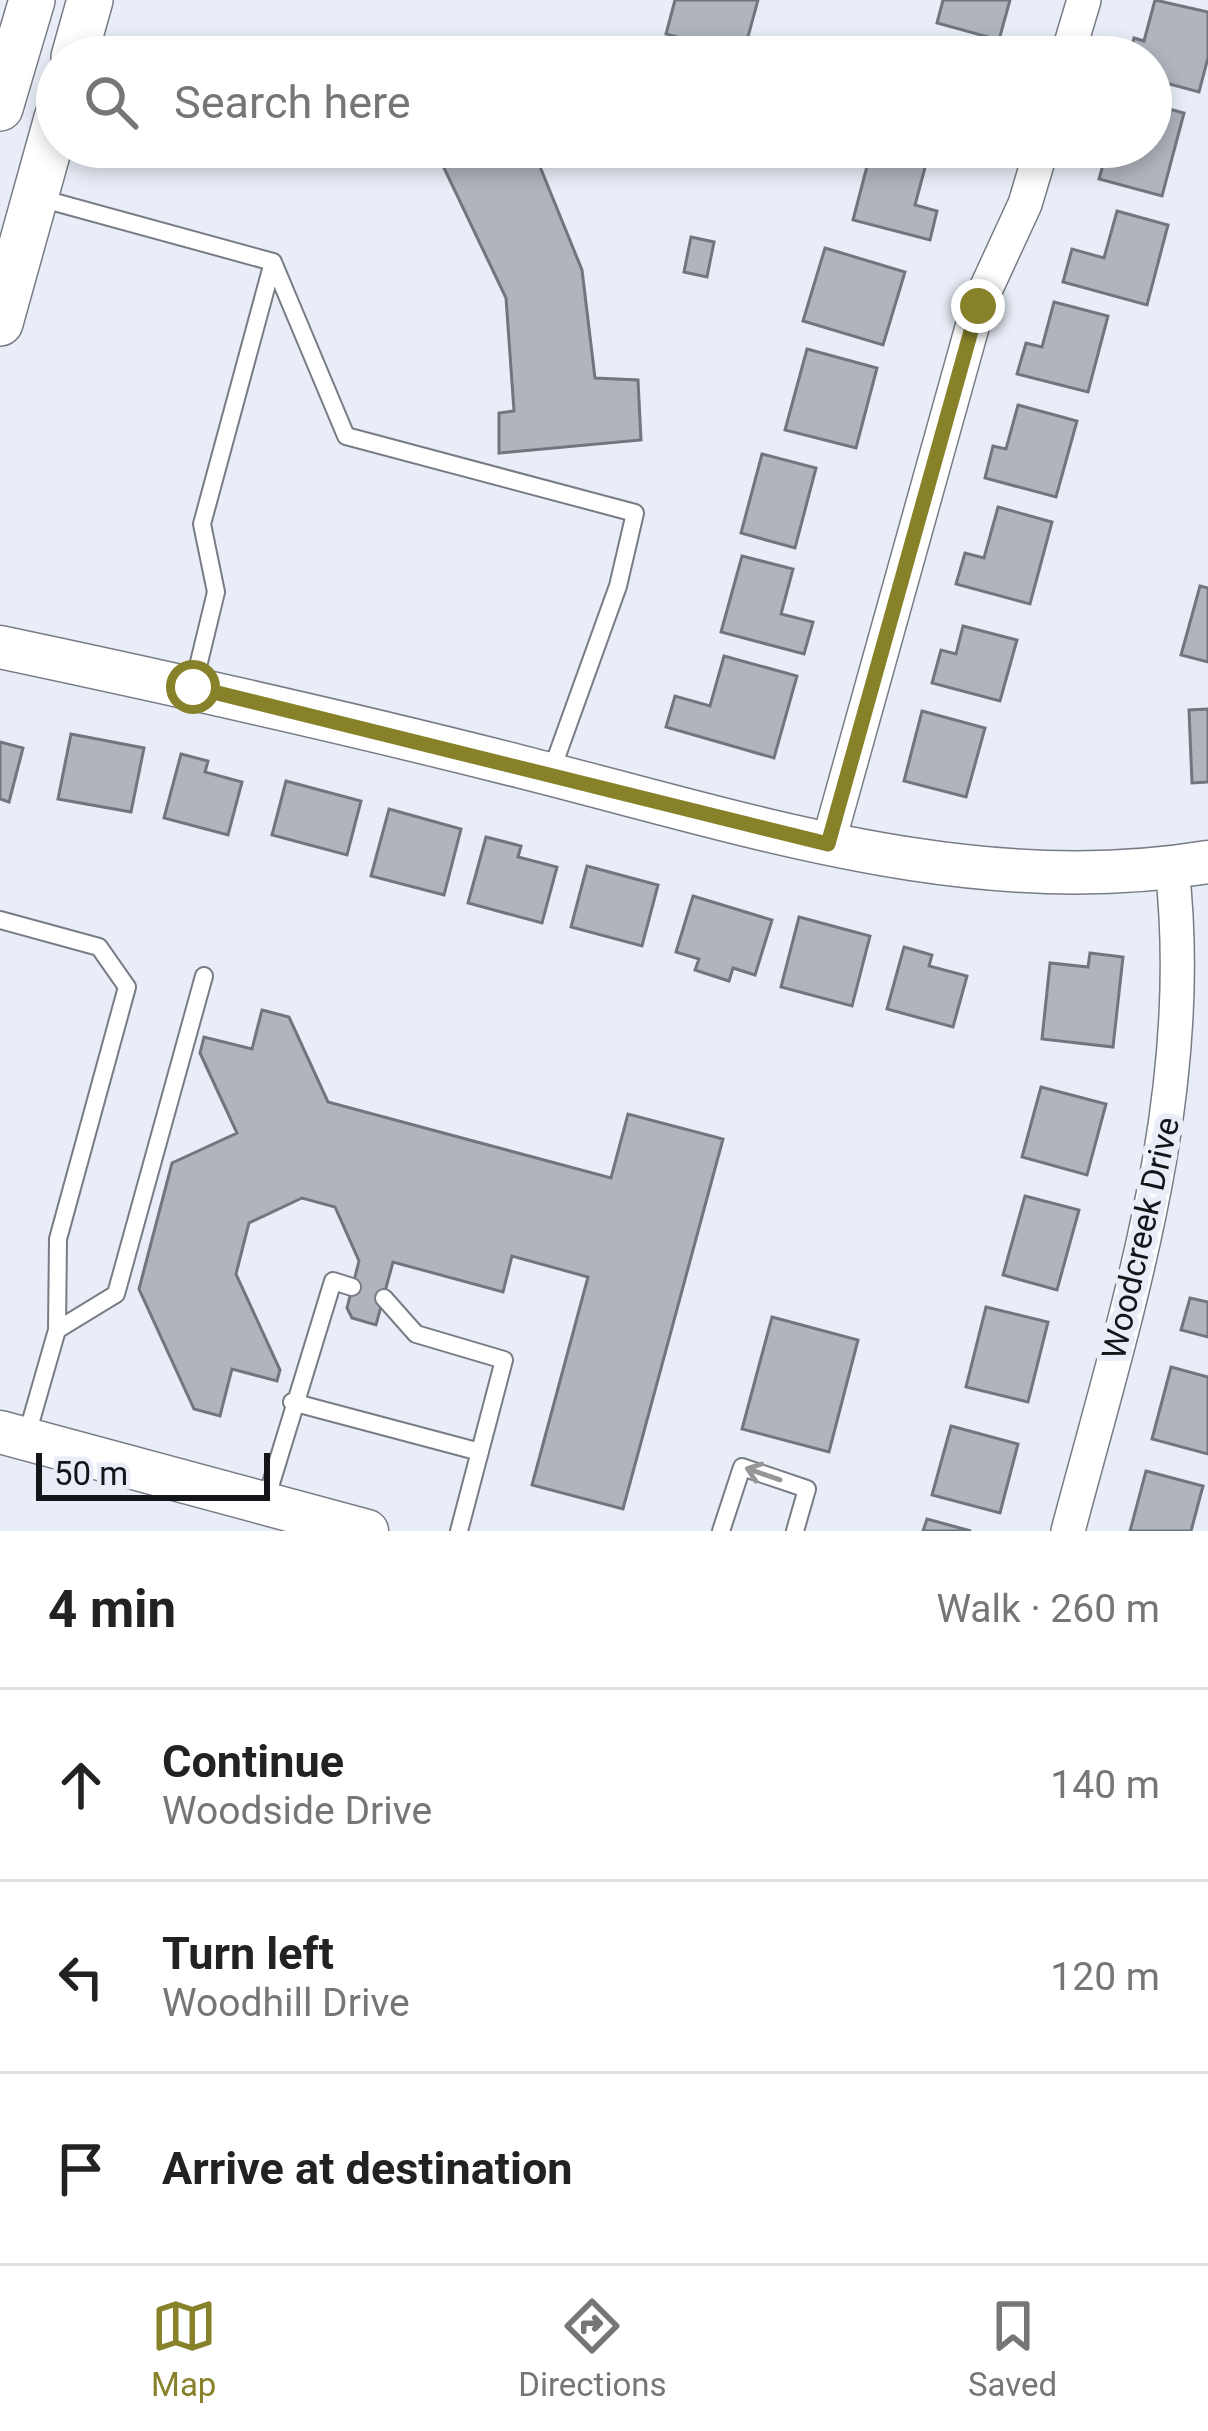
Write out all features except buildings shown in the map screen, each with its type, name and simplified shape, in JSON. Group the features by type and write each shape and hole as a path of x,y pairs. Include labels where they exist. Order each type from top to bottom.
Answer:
{"main road":[{"path":"0,108 32,0"},
{"path":"80,36 90,0"},
{"path":"0,323 43,168"}],"street":[{"path":"1073,36 1084,0"},
{"path":"828,844 978,306 1025,204 1036,168"},
{"path":"0,647 193,687 828,844 939,866 1068,876 1190,865"},
{"name":"Woodcreek Drive","path":"1068,1531 1155,1204 1175,1072 1180,943 1190,865"},
{"path":"9,1439 270,1514 367,1531"}],"lane":[{"path":"35,197 273,262"},
{"path":"193,687 216,592 202,524 273,262"},
{"path":"273,262 346,436 635,513 618,586 550,774"},
{"path":"0,920 99,947 128,988 58,1239 57,1330 9,1439"},
{"path":"57,1330 116,1294 204,976"},
{"path":"270,1514 292,1402 333,1281 352,1287"},
{"path":"384,1298 416,1334 504,1360 459,1531"},
{"path":"292,1402 480,1452"},
{"path":"721,1531 742,1467 807,1490 795,1531"}],"route":[{"path":"193,687 828,844 978,306"}]}
